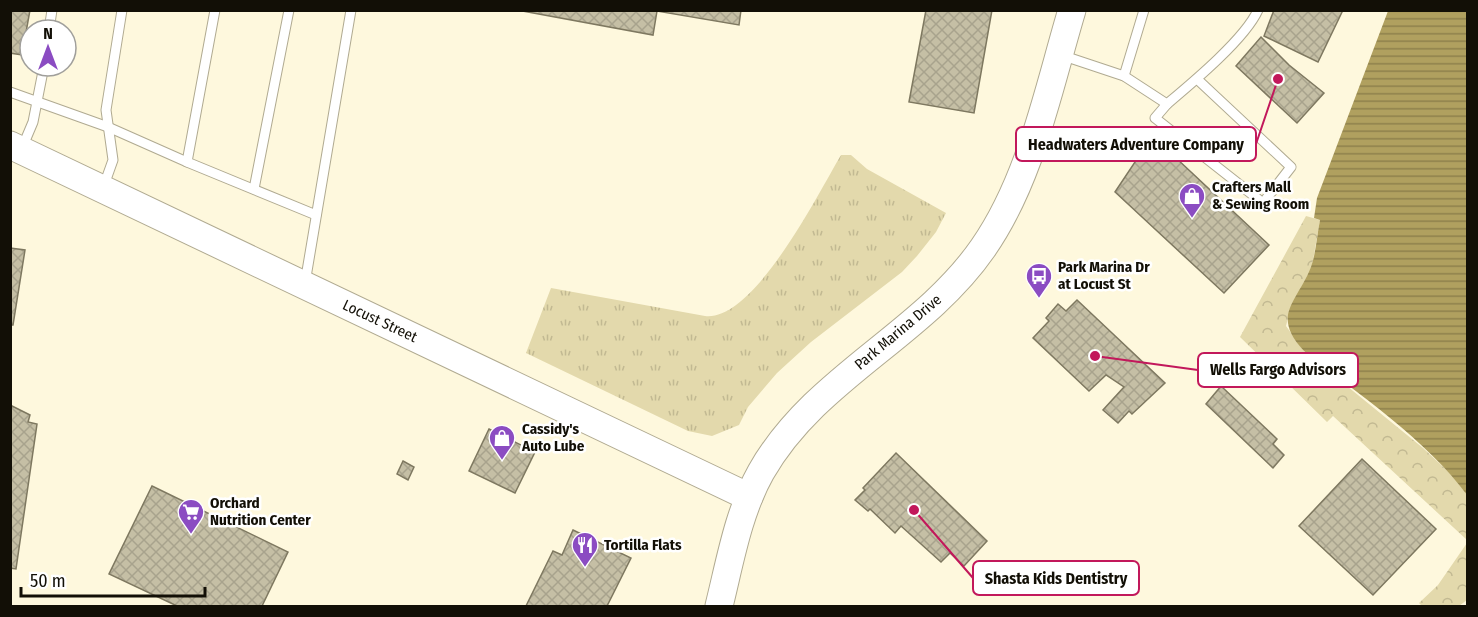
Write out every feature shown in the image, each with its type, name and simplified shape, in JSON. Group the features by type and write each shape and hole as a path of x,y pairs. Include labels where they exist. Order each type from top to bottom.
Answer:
{"street":[{"name":"Park Marina Drive","path":"719,606 749,497 769,458 802,416 830,388 934,304 984,247 1012,197 1026,162 1072,10"},
{"name":"Locust Street","path":"16,147 749,497"}],"lane":[{"path":"103,189 113,160 106,110 122,10"},
{"path":"187,162 215,10"},
{"path":"254,189 289,10"},
{"path":"304,285 351,10"},
{"path":"1124,76 1144,10"},
{"path":"1197,79 1291,167 1263,203 1155,118 1167,104 1197,79 1254,19 1258,10"},
{"path":"1059,54 1124,76 1167,104"},
{"path":"16,147 38,102 42,78"},
{"path":"10,92 108,127 316,215"}],"green space":[{"path":"841,155 851,155 867,169 946,213 936,232 902,272 811,342 777,373 748,407 739,425 712,436 688,431 526,353 551,288 705,316 724,312 744,299 783,252"},
{"path":"1306,216 1320,220 1312,266 1290,310 1286,326 1304,351 1423,448 1454,477 1467,495 1467,540 1333,416 1327,422 1240,337"},
{"path":"1467,543 1467,600 1459,606 1422,606 1419,603 1438,585"}],"shaded area":[{"path":"1388,11 1467,11 1467,495 1433,456 1412,437 1304,351 1294,339 1289,328 1288,318 1293,300 1305,280 1314,256 1320,220 1314,218 1317,198"}],"building":[{"path":"10,10 30,10 29,18 18,18 18,54 10,53"},
{"path":"517,10 741,10 739,25 657,11 653,35"},
{"path":"926,10 992,10 974,113 909,102"},
{"path":"1274,10 1343,10 1318,62 1264,36"},
{"path":"1261,37 1289,65 1324,93 1297,123 1236,66"},
{"name":"Crafters Mall & Sewing Room","path":"1160,143 1269,245 1224,293 1115,192 1135,162"},
{"path":"10,248 25,250 13,325 10,325"},
{"path":"1077,300 1165,383 1132,414 1129,411 1118,423 1103,410 1124,387 1106,375 1089,391 1033,338 1049,321 1046,318 1058,304 1066,311"},
{"path":"1221,386 1277,439 1273,444 1284,455 1273,468 1206,404"},
{"path":"10,405 30,415 28,422 37,424 16,569 10,568"},
{"name":"Cassidy's Auto Lube","path":"489,429 535,452 515,493 469,471"},
{"path":"896,453 987,541 964,566 950,553 941,562 901,526 895,533 870,509 868,511 855,500 865,490 863,488"},
{"path":"1362,459 1436,529 1373,595 1299,526"},
{"path":"403,461 414,467 408,480 397,474"},
{"name":"Orchard Nutrition Center","path":"152,486 288,552 262,606 177,606 109,574"},
{"name":"Tortilla Flats","path":"573,530 631,558 607,606 526,606 553,551 562,555"}],"place":[{"name":"Headwaters Adventure Company","path":"1278,79"},
{"name":"Crafters Mall & Sewing Room","path":"1192,219"},
{"name":"Park Marina Dr at Locust St","path":"1039,299"},
{"name":"Wells Fargo Advisors","path":"1095,356"},
{"name":"Cassidy's Auto Lube","path":"502,461"},
{"name":"Shasta Kids Dentistry","path":"914,510"},
{"name":"Orchard Nutrition Center","path":"191,535"},
{"name":"Tortilla Flats","path":"585,568"}]}
